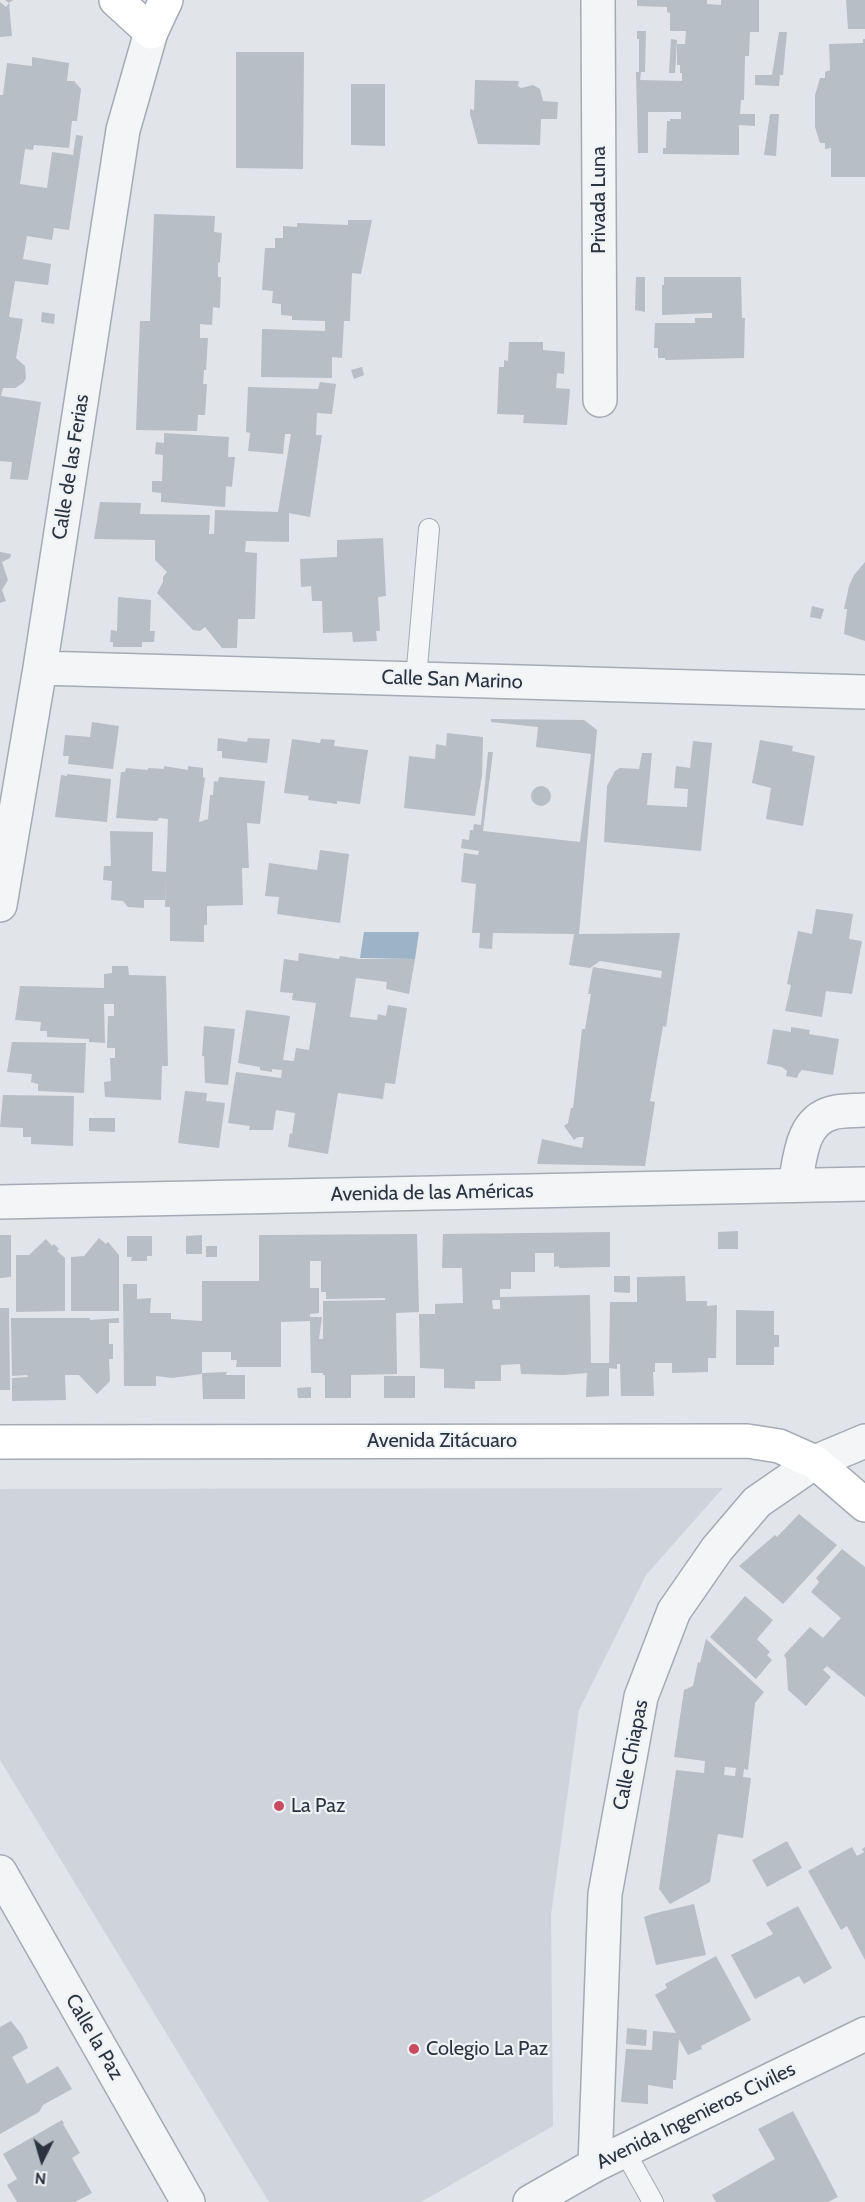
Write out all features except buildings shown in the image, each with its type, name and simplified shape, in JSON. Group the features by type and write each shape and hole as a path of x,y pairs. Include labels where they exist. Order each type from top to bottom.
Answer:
{"street":[{"path":"117,0 152,32 166,0"},
{"name":"Privada Luna","path":"598,0 600,400"},
{"name":"Calle de las Ferias","path":"0,905 40,668 123,130 152,32"},
{"name":"Calle San Marino","path":"40,668 865,692"},
{"path":"795,1185 805,1136 816,1121 831,1113 865,1110"},
{"name":"Avenida de las Américas","path":"0,1202 865,1184"},
{"name":"Avenida Zitácuaro","path":"0,1442 747,1441 779,1446 815,1462 865,1505"},
{"name":"Calle Chiapas","path":"595,2165 605,1894 642,1697 674,1611 717,1549 757,1502 815,1462 865,1441"},
{"name":"Calle la Paz","path":"0,1872 188,2202"},
{"name":"Avenida Ingenieros Civiles","path":"530,2202 624,2150 865,2034"}],"lane":[{"path":"416,679 429,528"},
{"path":"624,2150 653,2202"}],"shaded area":[{"path":"723,1488 646,1575 579,1710 551,1915 553,2126 421,2202 269,2202 0,1760 0,1489"}],"water":[{"path":"364,932 419,932 415,959 360,958"}],"place":[{"name":"La Paz","path":"279,1806"},
{"name":"Colegio La Paz","path":"414,2049"}]}
